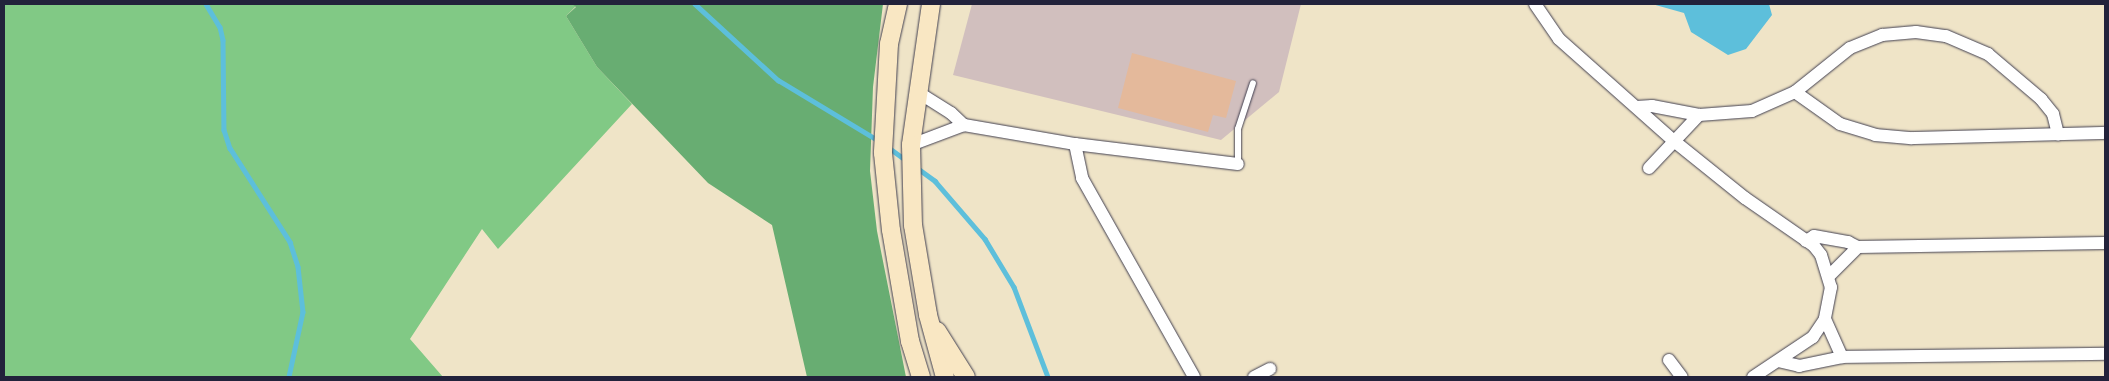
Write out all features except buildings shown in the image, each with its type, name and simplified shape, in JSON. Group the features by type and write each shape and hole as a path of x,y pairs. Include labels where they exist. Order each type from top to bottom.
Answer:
{"main road":[{"path":"898,4 889,44 883,153 891,230 910,341 920,377"},
{"path":"931,4 916,91 911,145 913,225 928,316 945,377"},
{"path":"928,316 966,377"}],"street":[{"path":"1535,4 1559,40 1674,141 1745,198 1806,240 1821,255 1829,276 1831,298 1825,319 1813,337 1753,377"},
{"path":"1637,107 1652,106 1699,115 1752,111 1795,92 1835,57 1865,40 1899,33 1931,33 1961,40 1988,54 2041,99 2053,114 2058,134"},
{"path":"916,91 952,113 964,125"},
{"path":"1795,92 1840,124 1875,136 1912,138 2105,133"},
{"path":"1648,168 1699,115"},
{"path":"911,145 964,125 1075,144 1238,164"},
{"path":"1075,144 1082,178 1194,377"},
{"path":"1806,240 1814,236 1848,242 1858,246 2105,244"},
{"path":"1829,276 1858,246"},
{"path":"1825,319 1842,357"},
{"path":"1778,360 1799,366 1842,357 2105,354"},
{"path":"1669,360 1682,377"},
{"path":"1254,377 1270,369"}],"lane":[{"path":"1238,164 1238,129 1252,83"}],"shaded area":[{"path":"972,4 1301,4 1279,92 1221,140 953,75"}],"green space":[{"path":"4,4 572,4 576,6 566,16 597,67 632,104 498,249 482,229 410,339 443,377 4,377"},
{"path":"572,4 883,4 873,87 870,171 877,231 906,377 807,377 772,225 708,183 597,67 566,16 576,7"}],"water":[{"path":"1652,4 1769,4 1772,15 1746,49 1728,55 1691,32 1684,13"}],"waterway":[{"path":"206,4 220,27 223,40 224,130 230,148 290,242 298,267 303,312 289,377"},
{"path":"695,4 778,80 879,141"},
{"path":"888,147 906,160"},
{"path":"916,167 935,181 985,239 1014,287 1048,377"}]}
